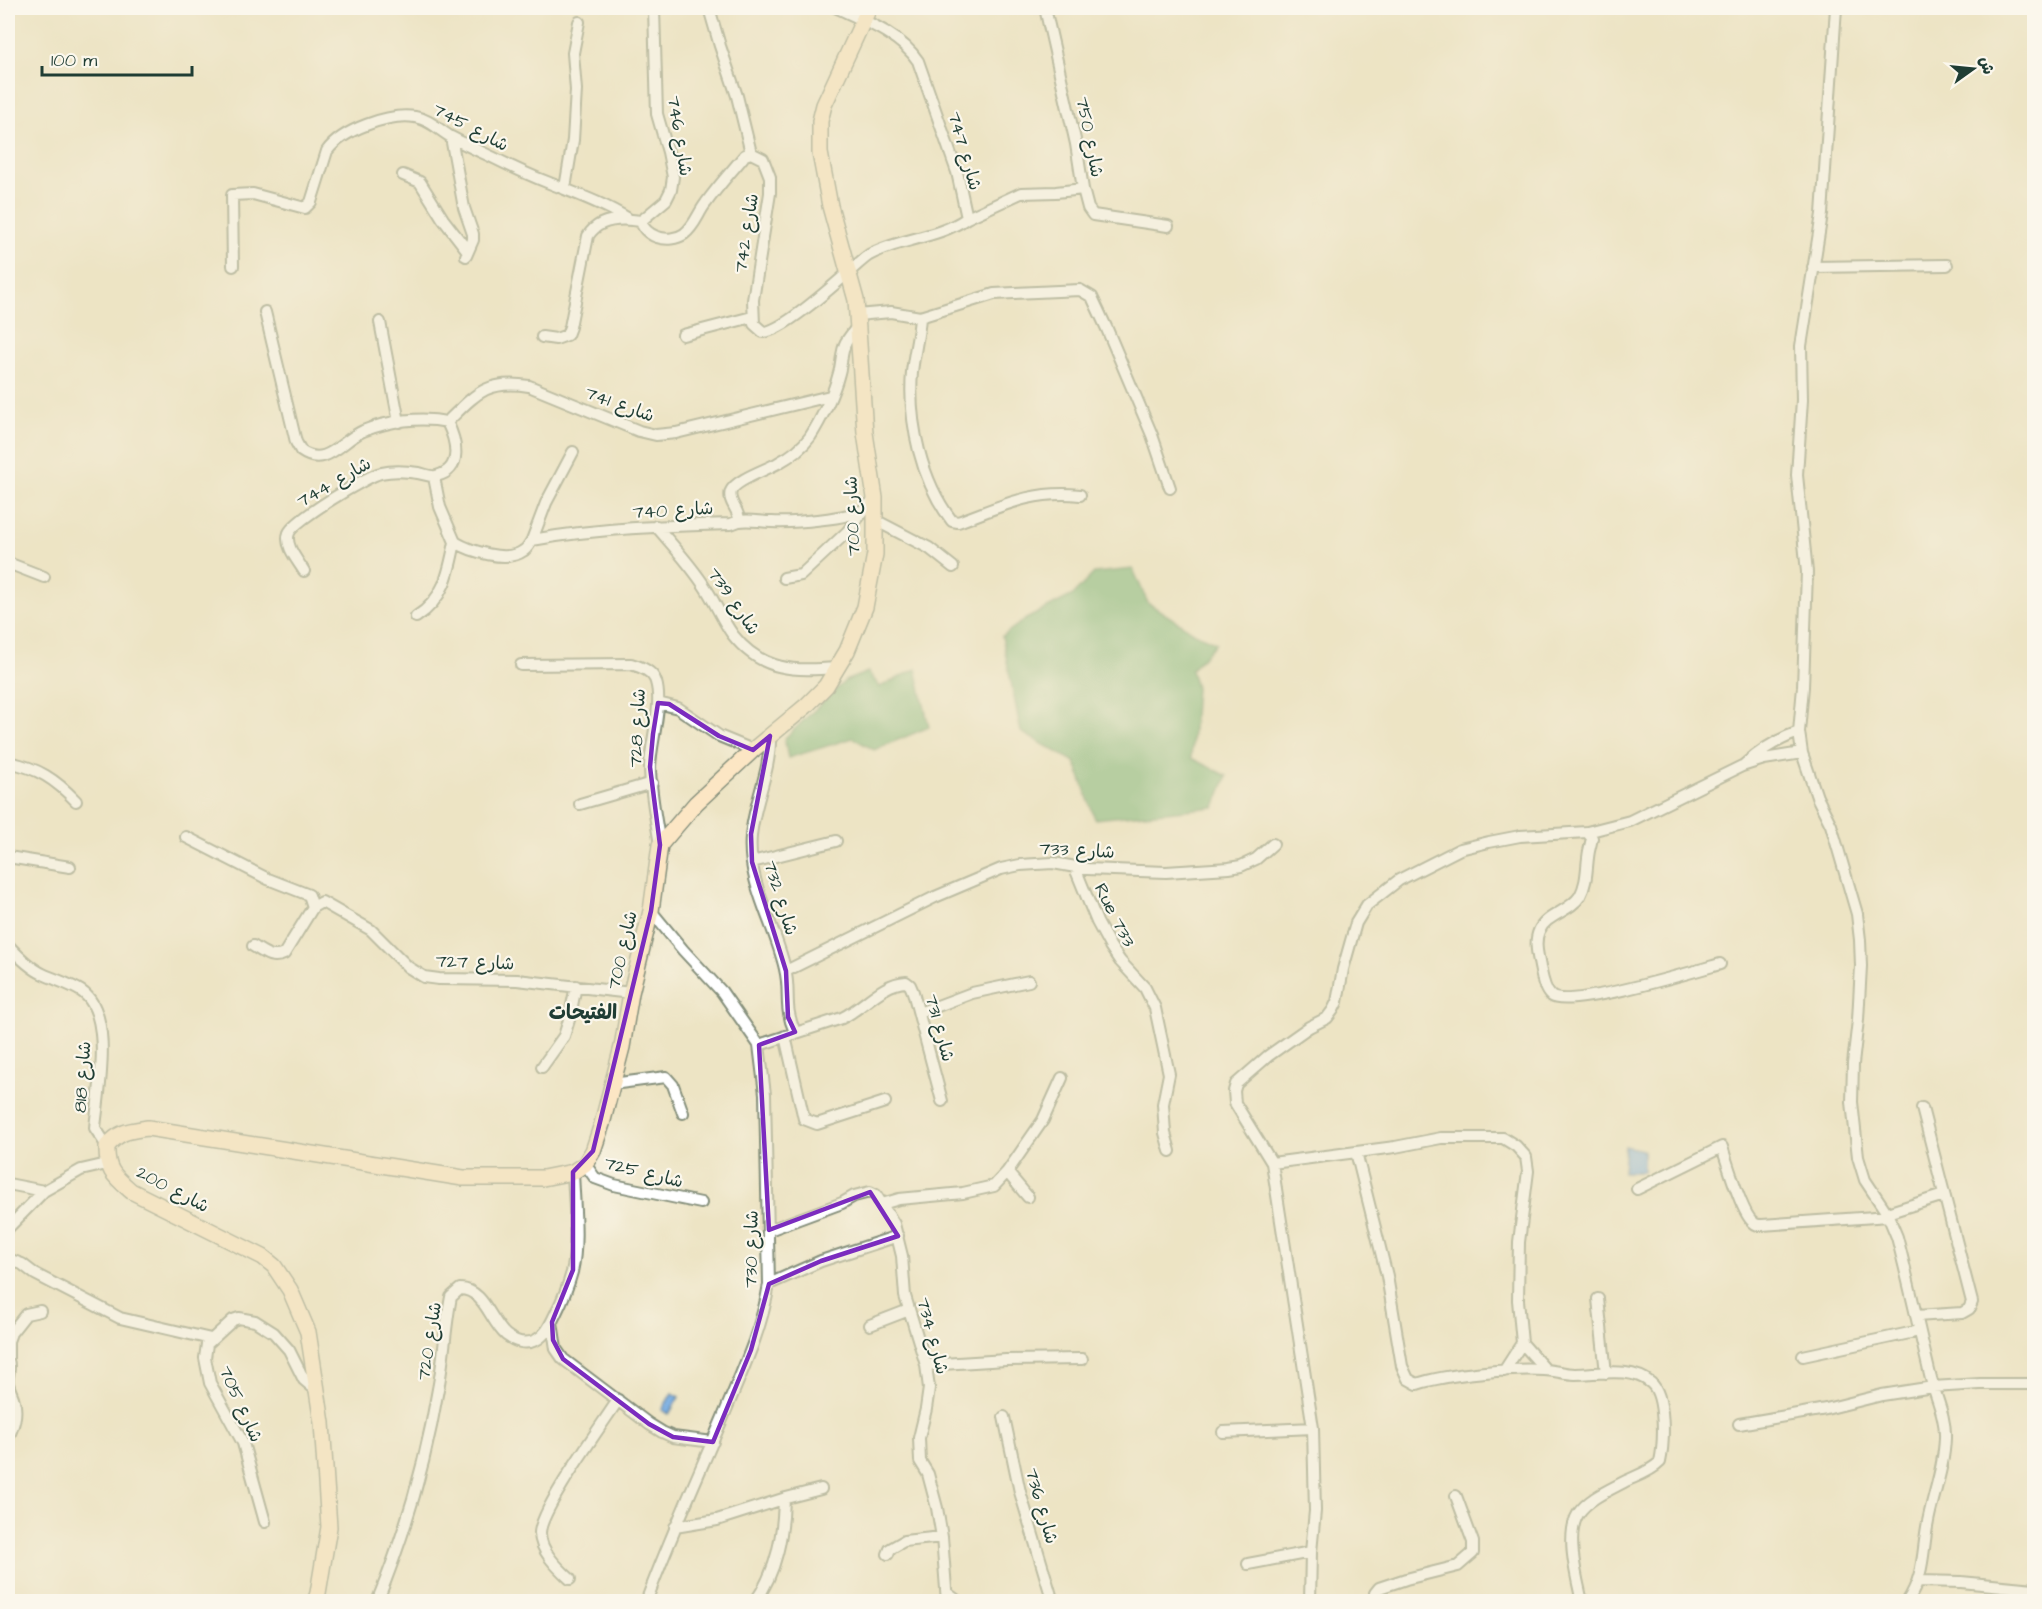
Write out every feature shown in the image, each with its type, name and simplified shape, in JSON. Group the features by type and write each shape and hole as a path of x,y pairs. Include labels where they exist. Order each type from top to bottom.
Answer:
{"main road":[{"name":"شارع 700","path":"579,1168 593,1151 622,1047 631,993 651,911 660,845 696,803 826,686 847,651 864,607 875,554 856,300 824,177 820,153 820,121 830,90 866,14"},
{"path":"107,1164 107,1146 116,1136 128,1131 148,1128 463,1178 543,1178 579,1168"},
{"name":"شارع 200","path":"107,1164 115,1178 131,1191 263,1257 274,1266 290,1290 308,1332 322,1423 329,1527 315,1602"}],"street":[{"name":"شارع 746","path":"641,221 666,200 671,190 673,177 656,101 654,8"},
{"name":"شارع 742","path":"709,8 737,96 752,153 763,159 770,177 770,193 754,289 753,317"},
{"name":"شارع 747","path":"837,8 866,14 904,44 918,61 957,172 967,218 933,235 895,245 868,256 849,273"},
{"name":"شارع 750","path":"967,218 1021,193 1083,189 1076,144 1045,8"},
{"path":"1836,8 1822,214 1801,346 1802,400 1797,475 1807,572 1799,732 1802,753 1817,797 1831,825 1857,914 1861,966 1852,1081 1855,1141 1865,1180 1888,1215 1900,1247 1919,1331 1943,1419 1945,1442 1941,1474 1927,1525 1922,1569 1907,1602"},
{"path":"565,188 573,140 576,90 573,53 579,22"},
{"name":"شارع 745","path":"233,266 232,195 253,194 305,208 311,202 327,151 332,145 346,134 382,120 404,116 428,122 522,171 565,188 627,218"},
{"path":"403,175 420,182 467,253 473,240 473,234 464,208 451,136"},
{"name":"شارع 746","path":"641,221 644,228 659,238 669,239 685,233 694,223 704,205 745,155 752,153"},
{"path":"1083,189 1088,208 1093,215 1168,226"},
{"name":"شارع 746","path":"627,218 641,221"},
{"path":"542,338 556,339 567,335 591,231 600,223 627,218"},
{"path":"1813,267 1947,265"},
{"path":"683,335 753,317 757,328 768,332 786,324 849,273"},
{"path":"857,321 891,312 920,317 994,294 1080,290 1090,294 1152,435 1170,488"},
{"name":"شارع 744","path":"265,312 296,442 305,455 322,457 361,432 399,422 414,420 447,422"},
{"path":"920,317 912,370 913,418 930,483 952,521 958,522 1034,495 1059,493 1080,495"},
{"name":"شارع 740","path":"454,542 463,547 504,556 523,552 532,540 656,526 731,524 739,521 739,515 730,498 731,491 734,486 794,454 805,443 819,421 839,375 843,348 857,321"},
{"path":"380,322 399,422"},
{"name":"شارع 741","path":"447,422 482,390 511,383 529,386 639,431 656,435 693,430 830,396"},
{"path":"416,617 427,610 443,590 454,542 440,507 434,477 444,472 454,462 456,446 447,422"},
{"path":"532,540 546,502 573,452"},
{"name":"شارع 744","path":"304,570 288,540 289,533 294,526 310,513 377,473 404,471 434,477"},
{"path":"739,521 750,519 784,523 834,517 872,509 953,567"},
{"path":"784,578 801,575 872,509"},
{"name":"شارع 739","path":"656,526 696,574 733,634 756,656 769,664 783,668 806,670 837,668"},
{"path":"8,563 44,577"},
{"name":"شارع 728","path":"521,665 631,664 646,669 656,680 658,703 650,767 660,845"},
{"path":"658,703 678,708 718,736 753,750"},
{"path":"1742,766 1761,749 1799,732"},
{"name":"شارع 732","path":"770,736 768,764 751,834 752,862 761,901 786,971 790,1034 804,1119 817,1124 885,1102"},
{"path":"1310,1602 1311,1552 1316,1511 1313,1428 1272,1163 1235,1103 1236,1084 1268,1056 1309,1027 1327,1018 1337,1002 1348,946 1356,923 1367,905 1399,880 1460,849 1520,836 1587,832 1630,821 1742,766 1764,759 1802,753"},
{"path":"8,762 47,776 58,783 76,801"},
{"path":"580,804 652,783"},
{"path":"1587,832 1592,838 1588,852 1587,877 1579,896 1568,907 1542,925 1538,932 1537,949 1542,978 1550,996 1558,999 1582,998 1662,981 1720,964"},
{"path":"1571,833 1580,838 1588,852"},
{"path":"186,837 268,879 309,895 313,907 284,954 273,956 252,946"},
{"path":"752,862 836,840"},
{"name":"شارع 733","path":"786,971 935,897 1002,869 1020,865 1053,863 1075,868 1166,872 1229,868 1241,866 1256,859 1273,844"},
{"path":"8,857 70,867"},
{"name":"Rue 733","path":"1075,868 1097,922 1110,946 1150,995 1160,1026 1169,1074 1163,1104 1165,1133 1170,1151"},
{"name":"شارع 727","path":"313,907 322,902 364,926 378,936 408,967 424,976 439,980 517,980 631,993"},
{"name":"شارع 730","path":"646,1602 675,1527 751,1350 765,1311 769,1284 765,1094 759,1045 722,992 651,911"},
{"name":"شارع 818","path":"8,945 30,966 42,974 79,990 93,1004 101,1034 103,1060 95,1128 107,1146"},
{"path":"919,1013 972,993 1029,981"},
{"name":"شارع 731","path":"759,1045 851,1014 883,991 900,982 906,982 910,985 919,1013 942,1101"},
{"path":"542,1067 564,1036 576,986"},
{"path":"612,1084 666,1077 673,1085 683,1113"},
{"path":"769,1230 864,1193 870,1192 882,1204 918,1196 982,1190 994,1186 1007,1172 1043,1120 1062,1078"},
{"path":"1916,1316 1962,1313 1971,1307 1972,1302 1922,1108"},
{"path":"1272,1163 1441,1138 1503,1138 1516,1146 1526,1157 1528,1171 1519,1242 1518,1300 1522,1343 1545,1370"},
{"path":"1637,1189 1722,1147 1747,1215 1754,1223 1762,1225 1888,1215 1944,1195"},
{"path":"1356,1152 1386,1276 1402,1366 1408,1379 1417,1384 1438,1379 1504,1371 1545,1370 1571,1374 1606,1372 1631,1374 1649,1381 1655,1388 1659,1399 1663,1446 1660,1462 1655,1467 1593,1499 1578,1513 1574,1524 1573,1553 1582,1602"},
{"path":"8,1228 44,1191 81,1170 107,1164"},
{"name":"شارع 725","path":"579,1168 595,1178 614,1185 701,1203"},
{"name":"شارع 720","path":"377,1602 402,1535 424,1453 438,1388 451,1298 460,1289 472,1291 506,1335 522,1343 531,1342 546,1333 563,1300 573,1270 579,1168"},
{"path":"1007,1172 1028,1197"},
{"path":"8,1184 44,1191"},
{"name":"شارع 734","path":"882,1204 898,1236 905,1296 926,1365 929,1388 919,1438 920,1461 928,1474 937,1508 947,1598"},
{"path":"769,1284 821,1261 898,1236"},
{"path":"8,1259 22,1264 35,1274 120,1318 211,1339 233,1320 239,1318 265,1326 289,1350 304,1380 317,1391"},
{"path":"1598,1299 1606,1372"},
{"path":"870,1325 909,1310"},
{"path":"8,1438 13,1426 15,1402 8,1386 10,1364 8,1341 11,1333 26,1314 40,1311"},
{"path":"552,1322 556,1349 563,1359 649,1424 674,1437 712,1442"},
{"path":"1803,1356 1919,1331"},
{"name":"شارع 705","path":"211,1339 207,1344 205,1358 210,1383 243,1443 265,1522"},
{"path":"1504,1371 1522,1343"},
{"path":"926,1365 1006,1360 1082,1359"},
{"path":"1739,1424 1826,1409 1881,1395 1933,1387 2034,1384"},
{"path":"570,1579 558,1569 542,1543 540,1535 543,1521 560,1489 618,1400"},
{"name":"شارع 736","path":"1004,1418 1020,1492 1053,1602"},
{"path":"1223,1432 1313,1428"},
{"path":"675,1527 717,1520 784,1498 821,1490"},
{"path":"1375,1602 1375,1593 1379,1588 1458,1566 1468,1560 1473,1553 1473,1542 1456,1496"},
{"path":"755,1602 770,1575 778,1552 783,1524 784,1498"},
{"path":"888,1554 890,1549 898,1544 942,1537"},
{"path":"1248,1564 1311,1552"},
{"path":"1918,1581 1961,1582 2034,1589"},
{"path":"947,1598 959,1602"}],"highlighted area":[{"path":"658,703 669,704 719,736 753,750 770,736 751,834 752,862 786,971 788,1017 795,1032 759,1045 769,1230 870,1192 898,1236 821,1261 769,1284 751,1350 713,1442 673,1437 649,1424 563,1359 553,1340 552,1322 573,1270 573,1172 593,1151 651,911 660,845 650,767"}],"green space":[{"path":"1133,569 1148,603 1195,633 1216,643 1191,670 1196,688 1191,758 1227,776 1215,807 1095,819 1075,762 1021,732 1002,636 1026,619 1073,595 1094,573"},
{"path":"916,669 929,727 874,750 853,738 788,758 784,739 845,681 868,672 880,687"}],"water":[{"path":"1625,1146 1643,1150 1643,1172 1623,1172"},
{"path":"672,1393 679,1397 669,1414 662,1410"}],"district":[{"name":"الفتيحات","path":"583,1012"}]}
